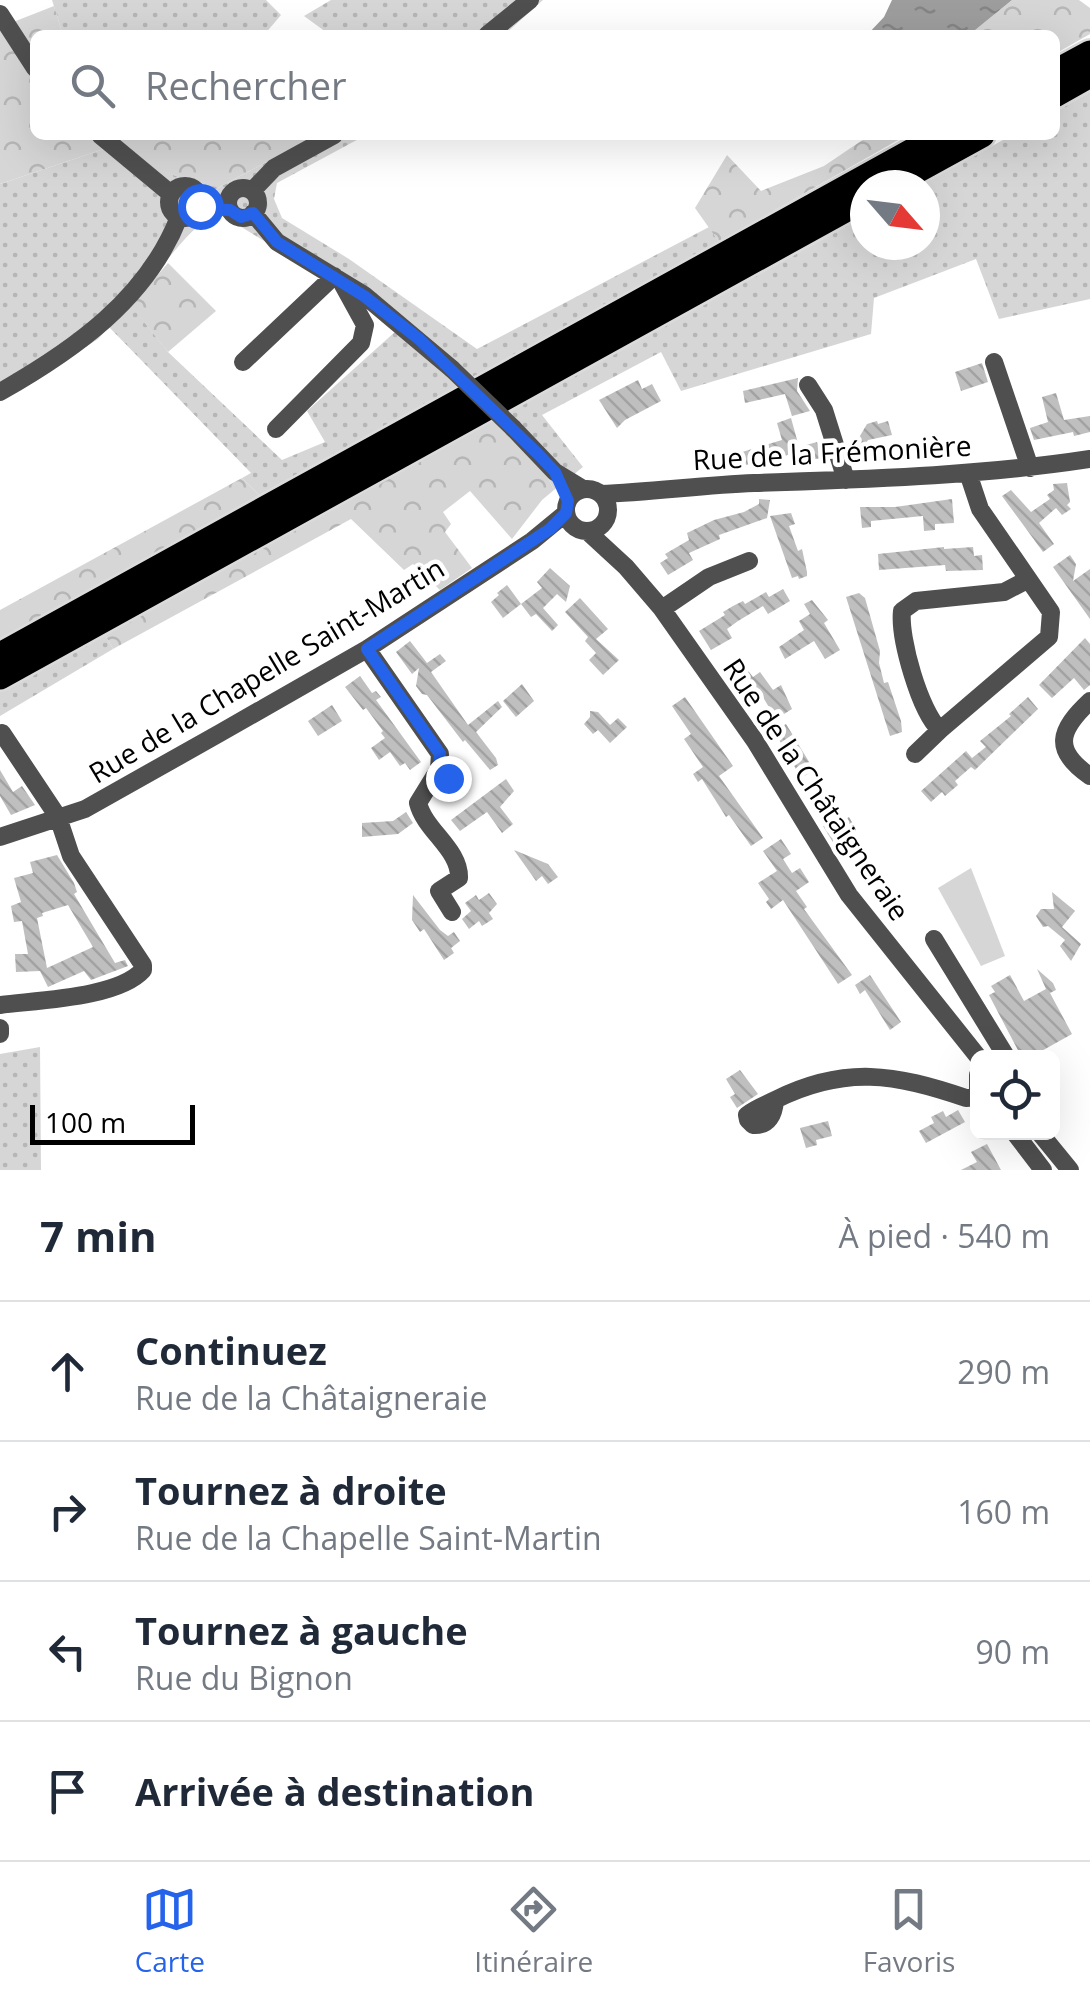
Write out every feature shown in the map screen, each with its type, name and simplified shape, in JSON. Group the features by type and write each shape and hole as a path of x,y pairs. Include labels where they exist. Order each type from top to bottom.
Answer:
{"highway":[{"path":"1060,69 1090,53"},
{"path":"1060,91 1090,75"},
{"path":"0,655 933,140"},
{"path":"918,170 973,140"},
{"path":"0,677 850,208"}],"street":[{"path":"493,30 530,0"},
{"path":"0,14 30,60"},
{"path":"106,140 171,194"},
{"path":"230,205 238,189 252,190 274,168 325,140"},
{"path":"184,186 194,189 200,204 188,218 179,217 169,205 171,194 184,186"},
{"path":"200,204 230,205 241,217 253,213 258,202 252,190"},
{"name":"Rue de la Châtaigneraie","path":"253,213 277,242 405,328 555,472 586,512 609,551 662,609 763,752 848,895 973,1050"},
{"path":"0,392 45,366 131,297 153,270 179,217"},
{"path":"243,362 337,279 365,326 361,343 276,428"},
{"path":"994,362 1030,468"},
{"path":"808,385 824,410 846,480"},
{"name":"Rue de la Frémonière","path":"586,512 638,492 968,473 1090,459"},
{"path":"916,754 1049,636 1052,625 1051,612 980,508 968,473"},
{"name":"Rue de la Chapelle Saint-Martin","path":"0,837 85,809 367,649 550,529 586,512"},
{"path":"662,609 709,577 749,562"},
{"path":"940,730 930,721 910,660 900,623 902,611 916,601 1004,592 1027,580"},
{"path":"367,649 440,754 443,773 418,803 422,815 460,866 460,878 433,888 452,912"},
{"path":"1090,701 1075,715 1065,732 1063,746 1074,764 1090,776"},
{"path":"0,1006 104,990 134,980 143,970 71,856 58,817 2,732"},
{"path":"934,939 1002,1050"},
{"path":"775,1100 802,1086 850,1076 889,1077 966,1098 970,1094"},
{"path":"1020,1140 1043,1170"},
{"path":"1046,1140 1070,1170"}],"green space":[{"path":"52,0 266,0 281,15 268,30 61,30"},
{"path":"331,0 543,0 510,30 323,30 304,16"},
{"path":"1012,0 1079,0 1090,8 1090,34 1060,51 1060,30 975,30"},
{"path":"54,6 61,30 30,30 30,140 308,140 214,190 162,171 148,187 104,149 0,184 0,23 3,26"},
{"path":"1090,92 1090,299 999,319 976,259 874,298 871,334 681,391 661,352 542,415 583,467 554,490 546,474 494,420 850,224 850,260 940,260 940,175 1003,140 1060,140 1060,109"},
{"path":"308,140 357,140 277,183 274,199 282,218 349,259 477,349 709,227 719,242 259,495 242,478 251,473 109,327 98,339 0,401 0,184 104,149 214,190","holes":["213,215 222,215 337,286 396,331 307,411 325,442 282,460 168,352 131,305 191,232"]},
{"path":"863,140 898,140 719,242 695,208 727,155 761,191 824,166"},
{"path":"168,263 216,311 168,352 131,306"},
{"path":"494,420 546,474 554,490 512,539 470,491 443,512 451,524 445,532 472,568 440,590 413,564 404,570 351,519 113,649 104,633"},
{"path":"242,478 259,495 0,640 0,610"},
{"path":"104,633 113,649 0,716 0,689"},
{"path":"971,868 1005,956 981,966 938,888"},
{"path":"40,1047 41,1170 0,1170 0,1054"}],"water":[{"path":"892,0 1012,0 975,30 872,30"}],"building":[{"path":"982,363 988,382 961,391 955,372"},
{"path":"798,378 797,391 810,411 792,416 785,394 745,403 743,391"},
{"path":"638,380 642,389 652,384 661,401 617,428 599,400"},
{"path":"1056,393 1064,420 1090,416 1090,432 1034,440 1030,428 1048,422 1042,397"},
{"path":"791,418 799,447 817,442 823,458 794,462 792,454 746,465 742,452 782,440 777,423"},
{"path":"888,421 892,435 868,440 862,450 854,446 867,424"},
{"path":"1067,483 1067,505 1071,509 1062,515 1056,508 1039,523 1054,544 1043,552 1002,496 1011,490 1031,512 1050,499 1047,495 1054,490 1053,484"},
{"path":"759,499 770,500 767,518 719,535 720,539 689,553 693,560 668,575 660,563 668,558 665,554 689,540 687,533 744,512 759,504"},
{"path":"952,499 954,523 935,524 935,530 924,531 923,516 871,521 871,527 862,528 860,507 895,507"},
{"path":"791,513 795,524 789,526 798,551 802,549 807,572 807,576 799,579 792,578 770,516"},
{"path":"973,547 974,556 982,555 983,570 946,571 945,565 879,570 878,554"},
{"path":"1070,555 1076,564 1073,581 1090,569 1090,619 1053,567"},
{"path":"550,568 570,586 566,602 557,594 543,608 558,625 552,631 536,614 531,617 521,604 542,588 537,582"},
{"path":"507,585 521,604 503,618 491,602"},
{"path":"783,589 790,601 768,614 763,606 738,621 727,629 732,638 711,650 699,631 743,601 745,604 766,592 769,597"},
{"path":"859,593 865,598 880,651 884,683 888,682 901,721 902,732 890,736 846,597"},
{"path":"580,598 608,629 596,639 619,660 603,675 589,660 596,653 585,641 588,637 565,612"},
{"path":"812,600 828,620 824,623 840,650 825,659 814,641 785,659 779,647 804,630 799,621 810,614 804,604"},
{"path":"1085,638 1090,644 1090,685 1084,690 1074,678 1052,698 1039,685"},
{"path":"410,641 427,663 440,654 446,661 431,672 468,725 498,701 502,707 476,732 498,765 490,770 416,686 419,668 412,674 396,652"},
{"path":"746,668 753,677 760,672 773,690 781,685 792,709 776,719 757,687 749,693 736,675"},
{"path":"360,676 372,693 376,691 381,697 376,700 421,762 410,770 405,763 400,766 390,752 379,760 371,748 385,738 383,731 345,687"},
{"path":"522,684 534,701 516,717 503,701"},
{"path":"685,697 733,766 719,776 763,838 751,846 729,815 726,817 702,779 698,782 693,774 703,767 684,739 691,734 672,706"},
{"path":"1028,697 1038,709 975,770 971,767 955,781 958,785 931,802 921,791 966,751 972,758 986,747 980,741"},
{"path":"332,705 342,721 318,736 308,721"},
{"path":"590,711 598,712 610,725 618,718 627,727 610,743 598,730 593,734 584,724"},
{"path":"786,724 814,770 801,778 774,731"},
{"path":"0,770 13,792 22,786 35,805 11,815 0,796"},
{"path":"506,779 514,791 500,807 513,824 502,833 487,812 460,831 451,820"},
{"path":"826,790 835,805 829,808 839,824 849,817 857,831 834,844 814,799"},
{"path":"406,812 413,823 398,834 362,837 362,823 393,821"},
{"path":"781,839 791,854 783,859 792,873 800,868 809,882 796,891 807,907 804,909 852,975 838,984 783,900 771,909 758,883 777,871 763,851"},
{"path":"514,850 548,864 558,877 548,884 542,876 536,881"},
{"path":"57,855 74,883 74,894 115,963 125,960 128,966 91,980 84,971 48,987 40,971 16,972 15,954 28,954 22,921 14,922 11,906 21,902 14,878 33,873 30,862","holes":["68,905 93,947 47,968 37,918"]},
{"path":"1052,892 1075,911 1062,927 1081,944 1071,961 1060,946 1065,940 1048,926 1043,927 1036,916 1041,909 1054,909"},
{"path":"489,893 497,904 489,913 493,919 482,926 479,921 469,929 462,919 471,911 465,903 476,895 479,900"},
{"path":"413,895 440,930 448,936 454,932 460,941 451,948 454,953 444,960 424,929 420,932 412,920"},
{"path":"1037,969 1053,983 1056,990 1050,993 1072,1034 1043,1050 1018,1050 989,995 995,992 991,986 1010,975 1024,1001 1046,989"},
{"path":"870,975 901,1022 890,1030 865,990 860,994 855,985"},
{"path":"740,1070 758,1094 737,1108 730,1097 735,1094 726,1079"},
{"path":"958,1110 965,1122 926,1143 919,1131 934,1123 931,1117 943,1111 946,1117"},
{"path":"828,1121 832,1136 816,1140 817,1145 806,1148 800,1128"},
{"path":"987,1144 1001,1170 961,1170 977,1162 971,1152"}],"route":[{"path":"200,206 199,209 230,210 241,217 253,213 277,242 364,296 419,339 555,472 568,501 566,513 550,529 367,649 440,754 439,769 448,778"}]}
